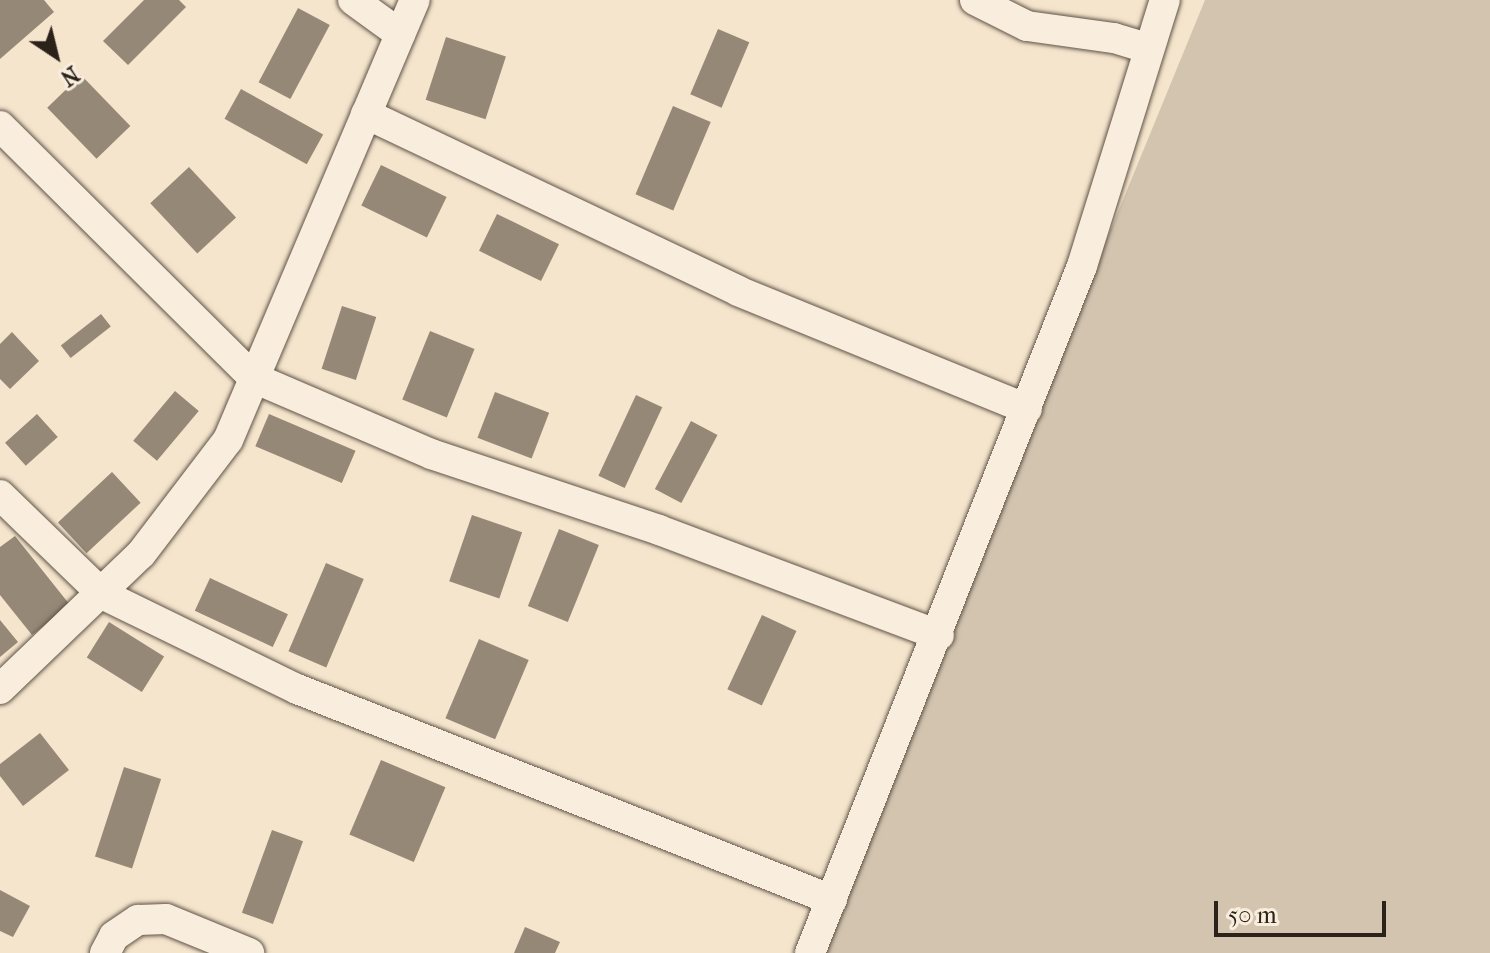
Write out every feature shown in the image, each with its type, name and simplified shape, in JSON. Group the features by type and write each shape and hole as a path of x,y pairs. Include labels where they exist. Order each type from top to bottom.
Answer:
{"street":[{"path":"353,0 400,34"},
{"path":"0,689 141,554 228,440 415,0"},
{"path":"975,0 1027,26 1114,38 1146,48"},
{"path":"810,953 939,635 1082,266 1146,48 1165,0"},
{"path":"366,114 738,291 1027,409"},
{"path":"0,126 254,378 431,454 659,530 939,635"},
{"path":"0,495 102,594 297,689 832,900"},
{"path":"105,953 114,936 138,920 166,919 249,953"}],"shaded area":[{"path":"1205,0 1490,0 1490,953 814,953"}],"building":[{"path":"0,0 44,0 54,12 0,59"},
{"path":"144,0 179,0 186,7 128,65 103,41"},
{"path":"298,8 330,25 290,99 259,82"},
{"path":"718,29 749,42 722,108 690,94"},
{"path":"446,37 506,56 486,119 426,100"},
{"path":"81,75 130,126 97,159 47,108"},
{"path":"241,89 323,135 307,164 225,119"},
{"path":"673,106 711,122 673,210 635,194"},
{"path":"381,165 447,197 427,237 361,205"},
{"path":"189,167 236,217 197,254 150,203"},
{"path":"497,214 559,244 541,281 479,251"},
{"path":"342,306 376,317 356,380 322,369"},
{"path":"101,314 111,327 71,358 61,345"},
{"path":"430,331 475,349 447,418 402,400"},
{"path":"12,332 39,361 10,389 0,379 0,344"},
{"path":"175,391 199,411 157,461 133,441"},
{"path":"495,392 549,413 532,459 477,438"},
{"path":"636,395 662,407 625,488 598,476"},
{"path":"37,414 58,437 26,466 5,443"},
{"path":"269,414 356,451 342,483 255,446"},
{"path":"691,421 717,435 681,503 655,489"},
{"path":"112,472 141,503 87,553 58,522"},
{"path":"472,515 522,532 499,598 449,581"},
{"path":"559,529 599,545 568,622 528,606"},
{"path":"15,536 70,605 32,635 0,595 0,547"},
{"path":"326,563 364,579 326,667 288,651"},
{"path":"210,578 288,614 273,647 195,611"},
{"path":"762,615 796,631 762,705 727,689"},
{"path":"0,620 18,642 0,657"},
{"path":"109,622 164,656 142,692 87,658"},
{"path":"479,639 529,660 495,739 445,718"},
{"path":"40,733 69,770 23,806 0,776 0,764"},
{"path":"381,760 445,787 414,862 349,835"},
{"path":"124,767 161,779 132,868 95,856"},
{"path":"272,830 303,841 273,924 242,913"},
{"path":"0,890 30,906 13,937 0,931"},
{"path":"525,927 560,942 555,953 514,953"}]}
